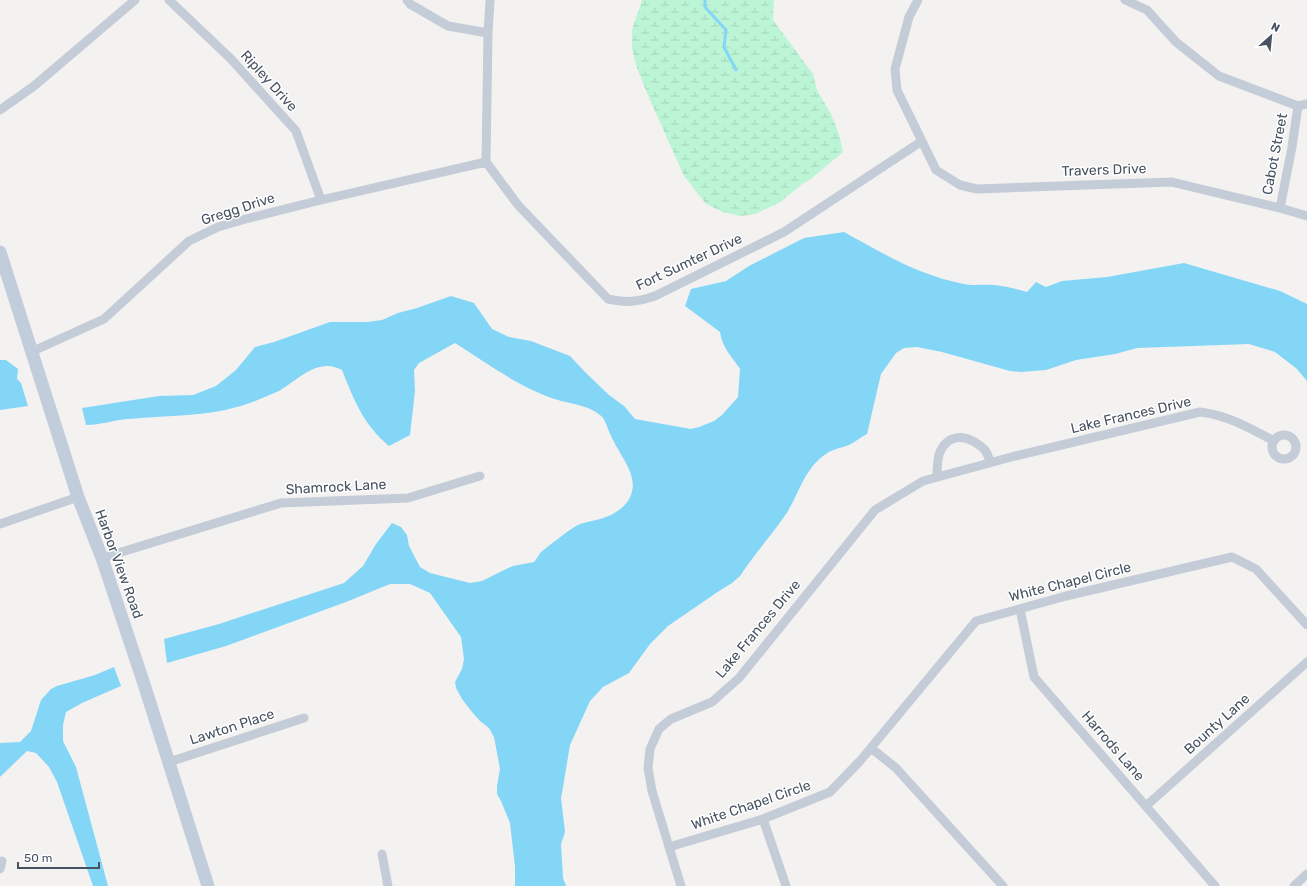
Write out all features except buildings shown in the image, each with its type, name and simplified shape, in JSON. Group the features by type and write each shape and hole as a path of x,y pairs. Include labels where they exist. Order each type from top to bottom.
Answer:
{"main road":[{"name":"Harbor View Road","path":"0,252 78,497 102,558 208,886"}],"street":[{"path":"0,110 34,86 135,0"},
{"name":"Ripley Drive","path":"169,0 231,59 296,132 321,200"},
{"path":"407,0 410,4 448,26 488,33"},
{"path":"486,162 490,0"},
{"path":"918,0 909,17 895,69 897,90 922,141"},
{"path":"1125,0 1147,10 1176,42 1219,76 1303,105"},
{"name":"Cabot Street","path":"1280,208 1292,147 1303,105"},
{"name":"Fort Sumter Drive","path":"486,162 518,205 608,299 622,302 638,302 655,296 784,232 922,141"},
{"name":"Travers Drive","path":"922,141 936,170 960,185 977,189 1172,182 1307,216"},
{"name":"Gregg Drive","path":"31,352 104,319 189,241 218,227 321,200 486,162"},
{"name":"Lake Frances Drive","path":"681,886 652,791 648,768 650,749 659,729 671,719 712,702 739,678 876,510 922,481 1200,412 1213,414 1245,425 1274,441"},
{"path":"937,477 937,466 940,452 948,440 958,437 972,440 981,447 987,453 990,463"},
{"name":"Shamrock Lane","path":"102,558 281,503 408,498 480,476"},
{"path":"0,524 78,497"},
{"name":"White Chapel Circle","path":"669,847 763,819 830,792 871,748 976,621 1066,596 1232,557 1256,569 1307,625"},
{"name":"Harrods Lane","path":"1020,609 1034,677 1215,886"},
{"name":"Bounty Lane","path":"1146,806 1307,662"},
{"name":"Lawton Place","path":"169,762 304,718"},
{"path":"871,748 896,768 1003,886"},
{"path":"763,819 786,886"},
{"path":"382,854 388,886"},
{"path":"1294,886 1307,874"}],"green space":[{"path":"642,0 774,0 773,20 813,74 817,90 831,114 839,134 843,152 779,203 755,214 740,216 723,212 706,204 684,176 637,68 632,49 632,30"}],"water":[{"path":"844,232 902,263 931,275 967,285 998,285 1027,292 1036,282 1046,287 1062,281 1107,277 1184,263 1280,291 1307,304 1307,381 1297,369 1275,352 1249,344 1137,348 1115,354 1076,360 1046,370 1021,372 1010,371 942,352 917,347 904,348 896,353 881,374 867,434 849,445 828,452 818,460 807,475 784,517 740,576 668,626 650,644 629,673 603,687 590,701 570,745 561,798 565,832 561,844 563,878 566,886 515,886 515,867 510,823 497,794 500,769 494,737 489,728 472,712 456,688 455,682 462,669 464,659 461,637 430,593 410,584 390,584 346,602 226,646 167,663 164,639 219,624 344,583 363,566 376,544 392,523 401,527 407,535 409,546 420,567 430,573 470,583 482,581 513,566 534,562 541,552 573,528 578,525 602,518 621,509 628,501 632,493 632,477 603,418 599,414 588,408 558,400 531,389 505,375 455,343 419,363 414,370 415,391 410,435 389,446 372,429 360,411 342,370 325,366 309,371 279,391 244,405 212,412 118,420 86,425 82,408 159,396 193,395 216,386 236,370 255,347 274,342 330,322 367,322 382,320 398,313 451,296 474,303 492,329 509,337 531,341 570,356 609,395 624,406 635,419 691,429 714,421 722,415 738,397 740,369 725,347 720,332 685,306 691,289 726,281 749,266 804,238"},
{"path":"0,360 6,360 18,369 17,379 21,383 28,406 0,410"},
{"path":"114,667 121,686 82,703 66,712 63,725 63,741 76,767 108,886 93,886 57,782 49,767 36,753 27,751 0,777 0,743 20,742 31,731 41,700 51,689 95,675"}],"waterway":[{"path":"705,0 705,7 726,30 724,47 736,70"}]}
